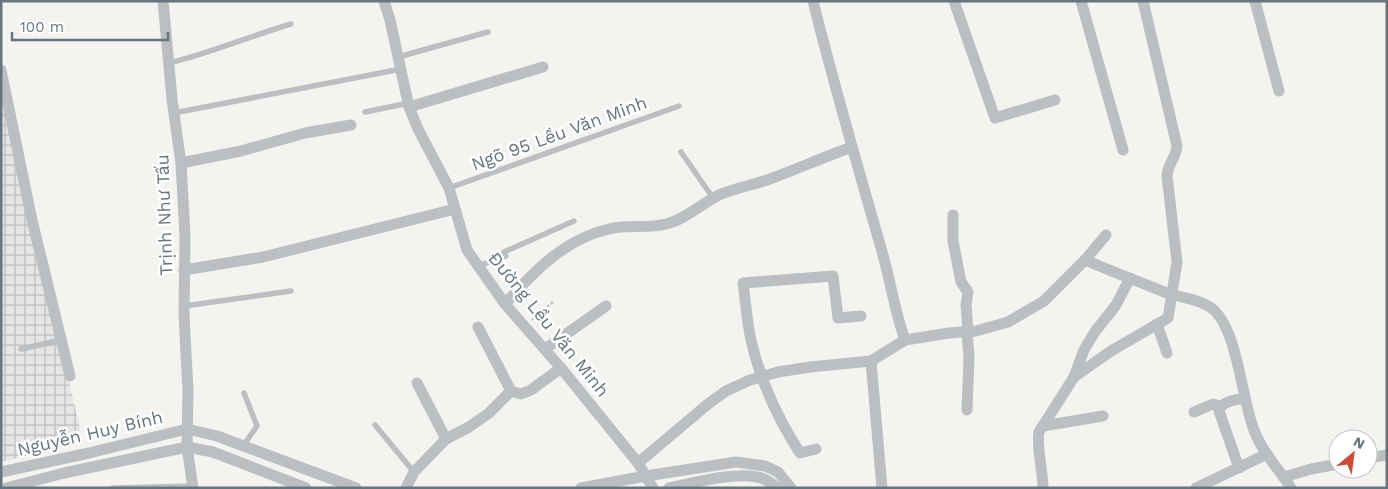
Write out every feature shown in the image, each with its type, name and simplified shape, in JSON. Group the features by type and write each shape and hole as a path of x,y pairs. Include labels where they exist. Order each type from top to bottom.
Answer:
{"street":[{"name":"Trịnh Như Tấu","path":"163,1 174,113 182,162 185,236 184,306 188,391 187,447 193,487"},
{"name":"Đường Lều Văn Minh","path":"384,1 409,105 418,129 449,188 467,250 505,304 561,368 638,463 653,488"},
{"path":"812,1 890,279 896,315 905,340"},
{"path":"954,1 995,118 1055,100"},
{"path":"1081,1 1122,150"},
{"path":"1074,377 1111,352 1168,318 1173,295 1177,262 1167,176 1168,167 1176,153 1177,146 1143,1"},
{"path":"1255,1 1279,91"},
{"path":"409,105 543,66"},
{"path":"1,70 32,220 70,376"},
{"path":"182,162 240,151 304,133 351,125"},
{"path":"505,304 540,267 561,250 579,239 608,229 666,224 683,217 721,194 770,179 852,146"},
{"path":"184,270 263,257 455,209"},
{"path":"953,215 953,241 961,282 968,292 966,305 969,357 967,410"},
{"path":"638,463 726,391 750,380 810,367 871,361 905,340 976,331 1008,322 1044,301 1085,260 1106,235"},
{"path":"1085,260 1173,295 1202,302 1217,312 1226,326 1231,340 1244,398 1254,431 1267,454 1291,488"},
{"path":"816,449 800,454 789,436 762,376 752,347 743,283 834,276 838,318 861,316"},
{"path":"1043,488 1038,437 1074,377 1089,342 1116,305 1130,278"},
{"path":"545,349 606,306"},
{"path":"1157,324 1167,353"},
{"path":"478,327 511,391 521,394 531,390 561,368"},
{"path":"871,361 882,488"},
{"path":"417,383 446,439"},
{"path":"406,488 414,472 446,439 469,428 489,413 511,391"},
{"path":"1194,412 1213,404 1220,406 1244,398"},
{"path":"1220,406 1219,411 1239,468"},
{"path":"1043,426 1103,416"},
{"path":"187,429 202,431 356,488"},
{"name":"Nguyễn Huy Bính","path":"1,472 187,429"},
{"path":"6,488 64,473 187,447 213,452 306,488"},
{"path":"1196,488 1267,454"},
{"path":"582,488 736,462 765,466 778,472 792,488"},
{"path":"1284,478 1328,466"},
{"path":"669,488 740,476 759,477 778,488"}],"lane":[{"path":"169,63 192,58 291,24"},
{"path":"398,57 488,32"},
{"path":"174,113 401,69"},
{"path":"365,112 409,105"},
{"name":"Ngõ 95 Lều Văn Minh","path":"449,188 679,106"},
{"path":"681,152 713,198"},
{"path":"478,266 506,256 504,252 574,221"},
{"path":"184,306 291,291"},
{"path":"21,349 61,340"},
{"path":"243,446 257,426 244,393"},
{"path":"375,425 414,472"},
{"path":"113,488 193,487"}],"path":[{"path":"525,326 553,302"}],"shaded area":[{"path":"1,89 83,442 1,462"}]}
